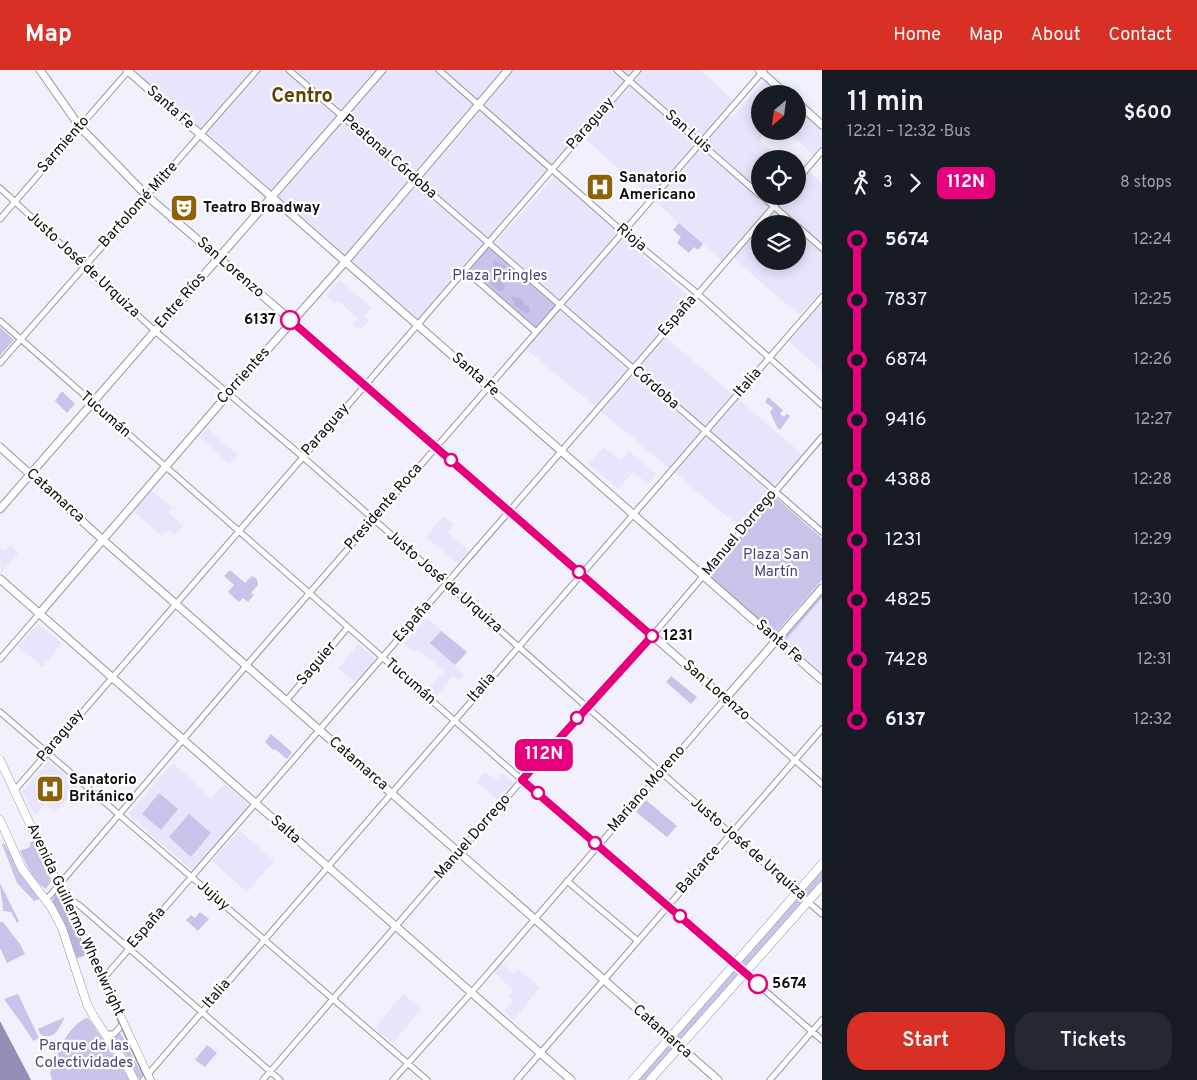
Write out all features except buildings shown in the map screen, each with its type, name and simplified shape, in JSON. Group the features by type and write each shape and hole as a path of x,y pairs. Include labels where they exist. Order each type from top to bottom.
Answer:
{"main road":[{"name":"San Lorenzo","path":"40,70 80,127 147,196 725,699"},
{"name":"Santa Fe","path":"128,70 822,680"},
{"name":"Entre Ríos","path":"0,509 382,70"},
{"name":"Corrientes","path":"39,614 229,393 345,262 508,70"},
{"path":"762,71 777,85"},
{"path":"806,111 822,125"},
{"name":"Catamarca","path":"0,447 459,854 718,1080"},
{"name":"Salta","path":"0,579 571,1080"},
{"name":"Mariano Moreno","path":"725,699 822,588"},
{"name":"Avenida Guillermo Wheelwright","path":"0,760 147,1079"},
{"path":"0,820 22,869 46,900 62,928 87,1004 134,1080"},
{"path":"633,1080 822,864"},
{"path":"650,1080 822,886"}],"street":[{"name":"Sarmiento","path":"0,219 128,70"},
{"name":"Bartolomé Mitre","path":"0,363 258,70"},
{"name":"Peatonal Córdoba","path":"289,70 489,243"},
{"name":"Rioja","path":"439,70 624,232 698,294 822,405"},
{"name":"San Luis","path":"617,70 751,186"},
{"name":"Paraguay","path":"15,790 638,70"},
{"name":"Presidente Roca","path":"46,900 61,889 119,816 246,666 762,71"},
{"path":"806,170 822,151"},
{"name":"Justo José de Urquiza","path":"0,188 155,331 303,457 822,914"},
{"name":"San Luis","path":"774,206 784,215"},
{"name":"España","path":"102,980 774,206"},
{"path":"806,234 822,248"},
{"name":"Córdoba","path":"489,243 559,306 822,532"},
{"path":"465,270 536,332"},
{"name":"Italia","path":"147,1079 201,1012 822,297"},
{"name":"Tucumán","path":"0,321 522,780 822,1040"},
{"name":"Manuel Dorrego","path":"263,1080 522,780 652,636 822,437"},
{"name":"Corrientes","path":"0,659 39,614"},
{"name":"Saguier","path":"286,701 348,627"},
{"name":"San Lorenzo","path":"725,699 822,784"},
{"name":"Mariano Moreno","path":"393,1080 471,993 725,699"},
{"name":"Jujuy","path":"0,712 426,1080"},
{"name":"Balcarce","path":"517,1080 822,729"},
{"path":"567,881 638,941"},
{"path":"61,889 280,1080"},
{"path":"770,1080 822,1020"},
{"path":"104,1034 114,1034 122,1022"}],"shaded area":[{"path":"127,70 700,70 733,100 722,112 732,118 751,96 751,140 760,140 772,150 751,150 751,205 806,205 806,171 822,183 822,292 799,315 731,256 722,261 581,135 418,325"},
{"path":"763,82 770,85 760,85"},
{"path":"806,116 822,130 822,148 815,156 797,140 806,140"},
{"path":"555,176 695,302 663,335 802,454 792,472 773,484 822,527 822,534 775,492 742,529 526,349 560,301 494,244"},
{"path":"493,260 506,266 505,268 502,267 504,271 509,273 512,271 513,280 507,281 497,272"},
{"path":"483,273 496,276 504,283 505,289 499,291 482,276"},
{"path":"339,280 371,307 364,316 369,320 360,330 353,325 358,318 338,301 335,304 326,295"},
{"path":"511,296 524,301 523,305 529,306 530,311 527,314 515,306"},
{"path":"822,303 822,371 789,341"},
{"path":"207,428 238,455 230,464 199,437"},
{"path":"604,447 621,461 629,451 656,474 648,484 633,472 618,489 589,464"},
{"path":"150,490 173,508 169,513 183,526 175,535 168,530 162,536 133,511"},
{"path":"443,516 453,524 448,532 469,551 458,564 426,537"},
{"path":"10,545 18,553 1,573 0,551 1,549 4,551"},
{"path":"822,598 822,673 785,641"},
{"path":"427,618 467,652 455,666 464,675 459,681 453,676 436,696 428,689 444,671 417,649 414,652 404,644"},
{"path":"38,624 62,643 43,667 18,646"},
{"path":"358,644 375,657 375,660 357,683 338,669"},
{"name":"Sanatorio Británico","path":"49,761 78,786 55,812 45,804 35,815 22,792"},
{"path":"173,763 211,798 225,784 247,803 247,808 194,869 190,869 130,816 130,812"},
{"path":"485,772 495,780 502,773 514,783 497,799 477,782"},
{"path":"239,830 274,861 247,892 212,861"},
{"path":"55,894 61,900 86,955 75,959 68,933 52,902"},
{"path":"501,963 514,974 518,969 540,987 514,1020 504,1011 513,1001 508,997 513,990 494,972"},
{"path":"403,994 421,1009 393,1043 375,1028"},
{"path":"0,1021 29,1076 31,1080 0,1080"}],"green space":[{"path":"679,223 703,244 698,250 694,247 689,253 677,243 681,237 673,230"},
{"name":"Plaza Pringles","path":"489,243 559,306 536,332 465,270"},
{"path":"0,327 14,340 0,356"},
{"path":"62,391 75,404 67,413 55,401"},
{"path":"768,397 783,410 780,414 784,417 787,414 790,416 780,430 770,412 773,408 765,402"},
{"name":"Plaza San Martín","path":"775,497 822,538 822,580 773,636 708,579 708,574"},
{"path":"230,570 245,583 252,576 257,579 258,585 251,593 254,595 248,602 243,598 239,602 228,592 234,585 224,576"},
{"path":"822,594 822,598 785,641 783,638"},
{"path":"441,631 467,652 455,665 430,643"},
{"path":"671,676 697,697 691,704 666,682"},
{"path":"271,734 292,752 287,759 265,742"},
{"path":"159,793 178,809 161,830 142,814"},
{"path":"646,800 677,826 667,837 636,812"},
{"path":"189,814 211,833 191,857 169,837"},
{"path":"33,841 51,881 46,889 34,877 20,851 30,847 30,843"},
{"path":"4,843 39,899 34,901 17,883 2,844"},
{"path":"822,864 822,886 650,1080 633,1080"},
{"path":"0,883 19,921 17,923 11,912 3,911"},
{"path":"200,912 209,919 198,931 186,920 191,915 195,918"},
{"path":"0,922 3,922 20,944 25,954 7,963 0,948"},
{"path":"18,994 39,1038 33,1041 4,999"},
{"path":"65,1017 54,1034 50,1036 41,1035 38,1029"},
{"name":"Parque de las Colectividades","path":"86,1018 89,1019 130,1080 52,1080 50,1073 63,1042 73,1028"},
{"path":"120,1032 143,1076 140,1079 114,1038"},
{"path":"207,1045 217,1053 205,1067 195,1060"}],"tram line":[{"path":"61,897 146,1080"}],"bus line":[{"name":"112N","path":"290,320 652,636 522,780 758,984"}],"place":[{"name":"Sanatorio Americano","path":"600,187"},
{"name":"Teatro Broadway","path":"184,208"},
{"name":"6137","path":"290,320"},
{"name":"1231","path":"652,636"},
{"name":"Sanatorio Británico","path":"50,789"},
{"name":"5674","path":"758,984"}],"district":[{"name":"Centro","path":"302,97"}]}
